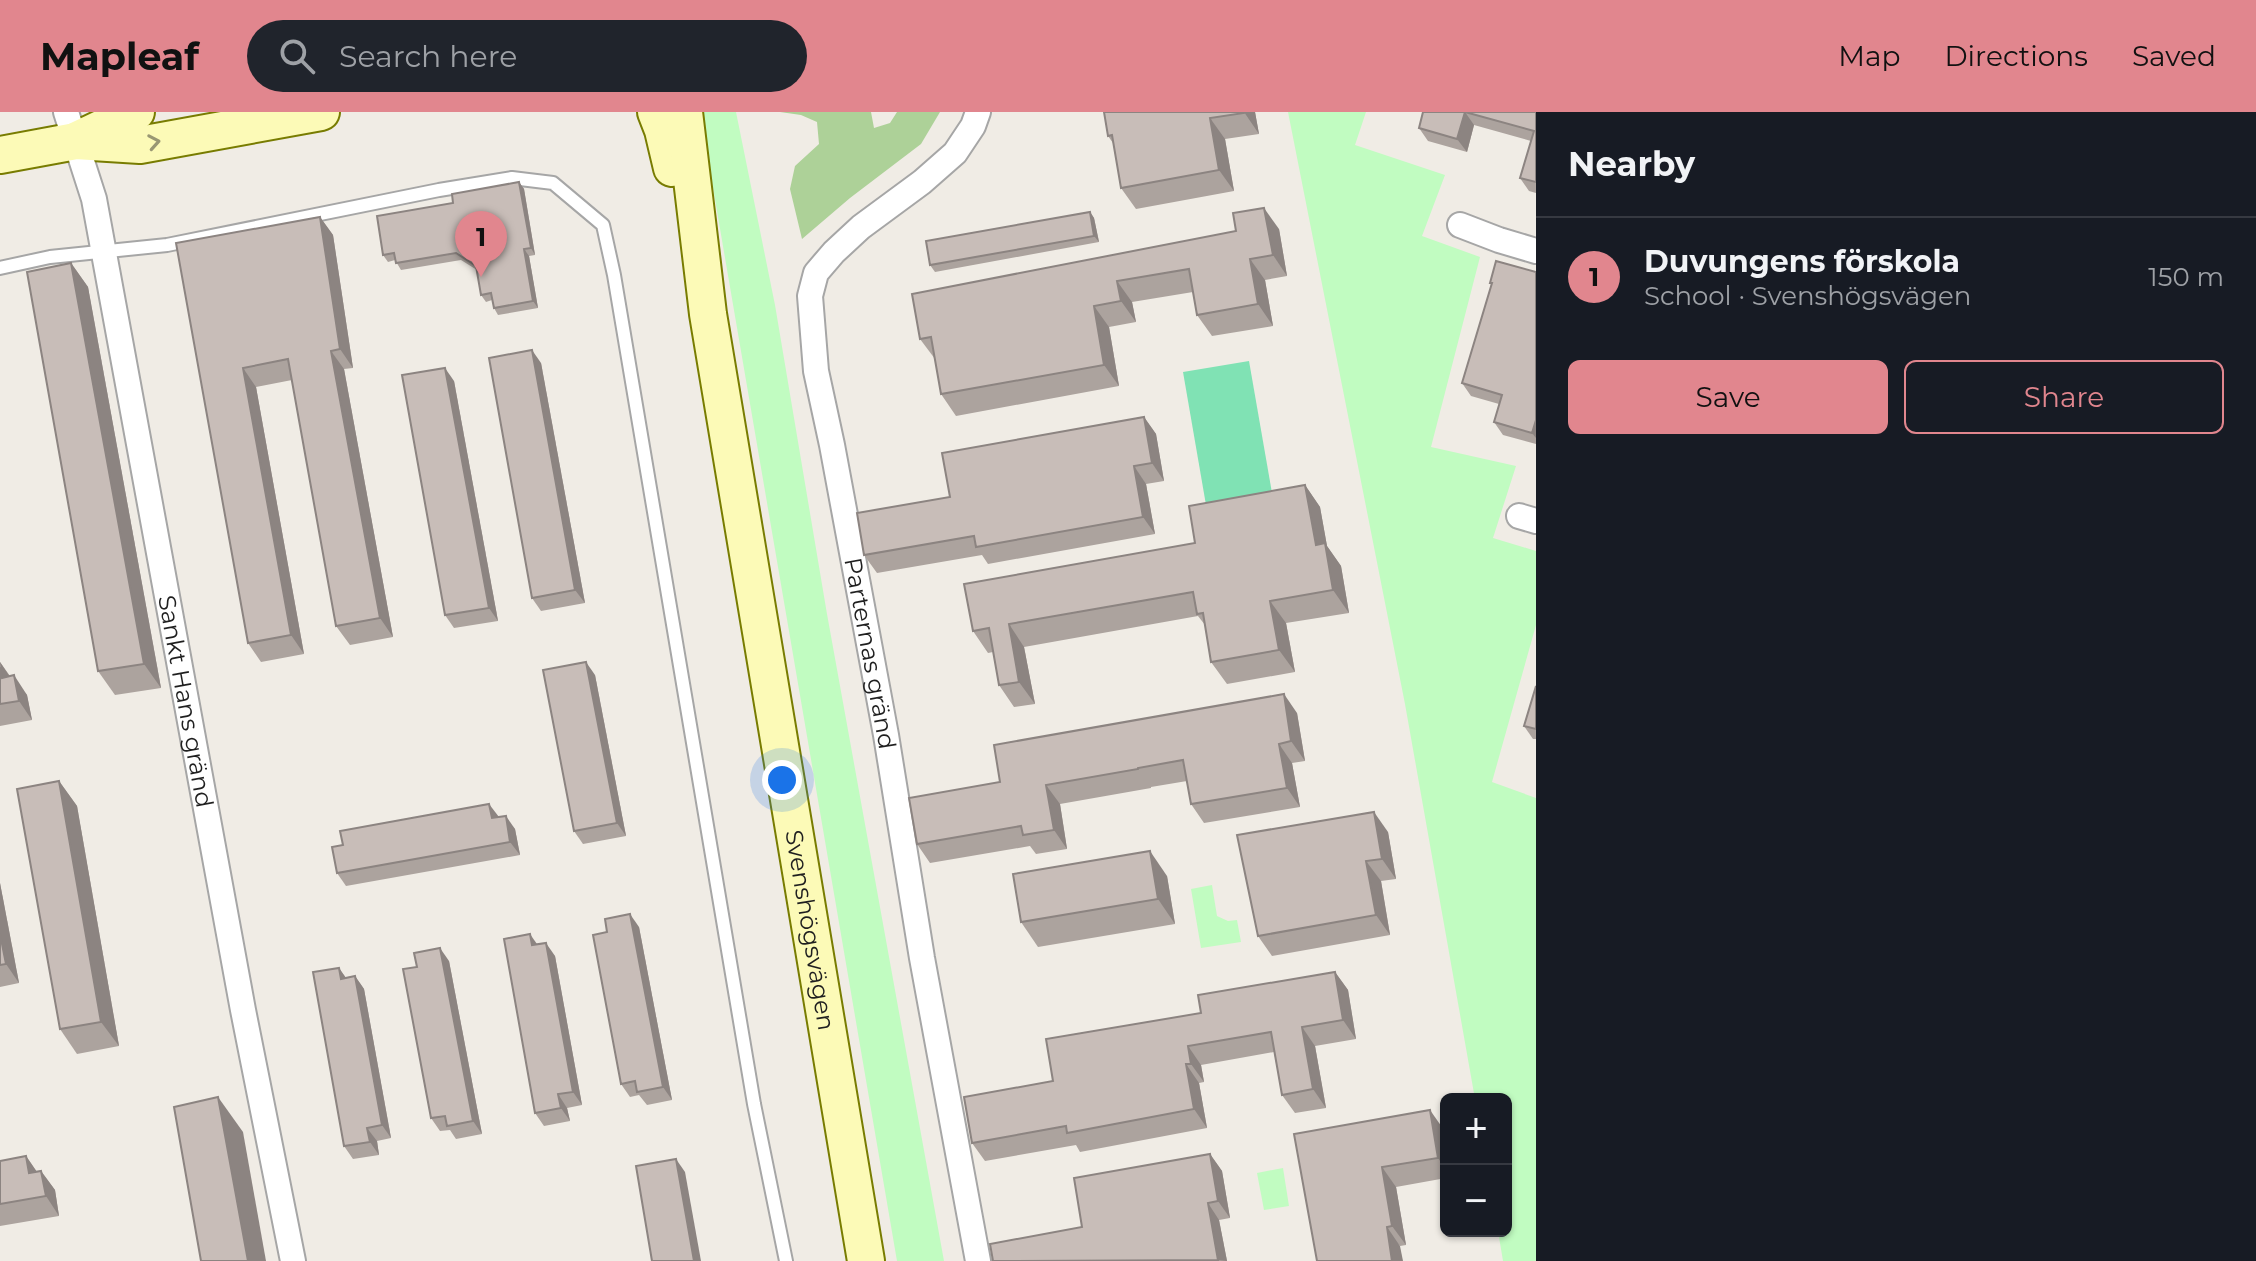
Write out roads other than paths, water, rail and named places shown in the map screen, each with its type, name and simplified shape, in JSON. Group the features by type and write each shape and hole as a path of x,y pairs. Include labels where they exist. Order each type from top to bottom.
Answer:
{"main road":[{"path":"0,155 71,126 136,112"},
{"path":"71,126 140,145 321,112"},
{"name":"Svenshögsvägen","path":"656,112 708,314"},
{"name":"Svenshögsvägen","path":"684,112 708,314 866,1261"}],"street":[{"name":"Parternas gränd","path":"978,112 973,126 955,153 834,252 816,273 810,296 816,371 886,735 922,958 978,1261"},
{"name":"Sankt Hans gränd","path":"71,126 94,199 240,995 293,1261"},
{"path":"1460,225 1536,251"}],"lane":[{"path":"0,268 50,257 167,245 512,178 553,183 603,225 754,1104 786,1261"}],"place":[{"name":"Duvungens förskola","path":"481,277"}]}
